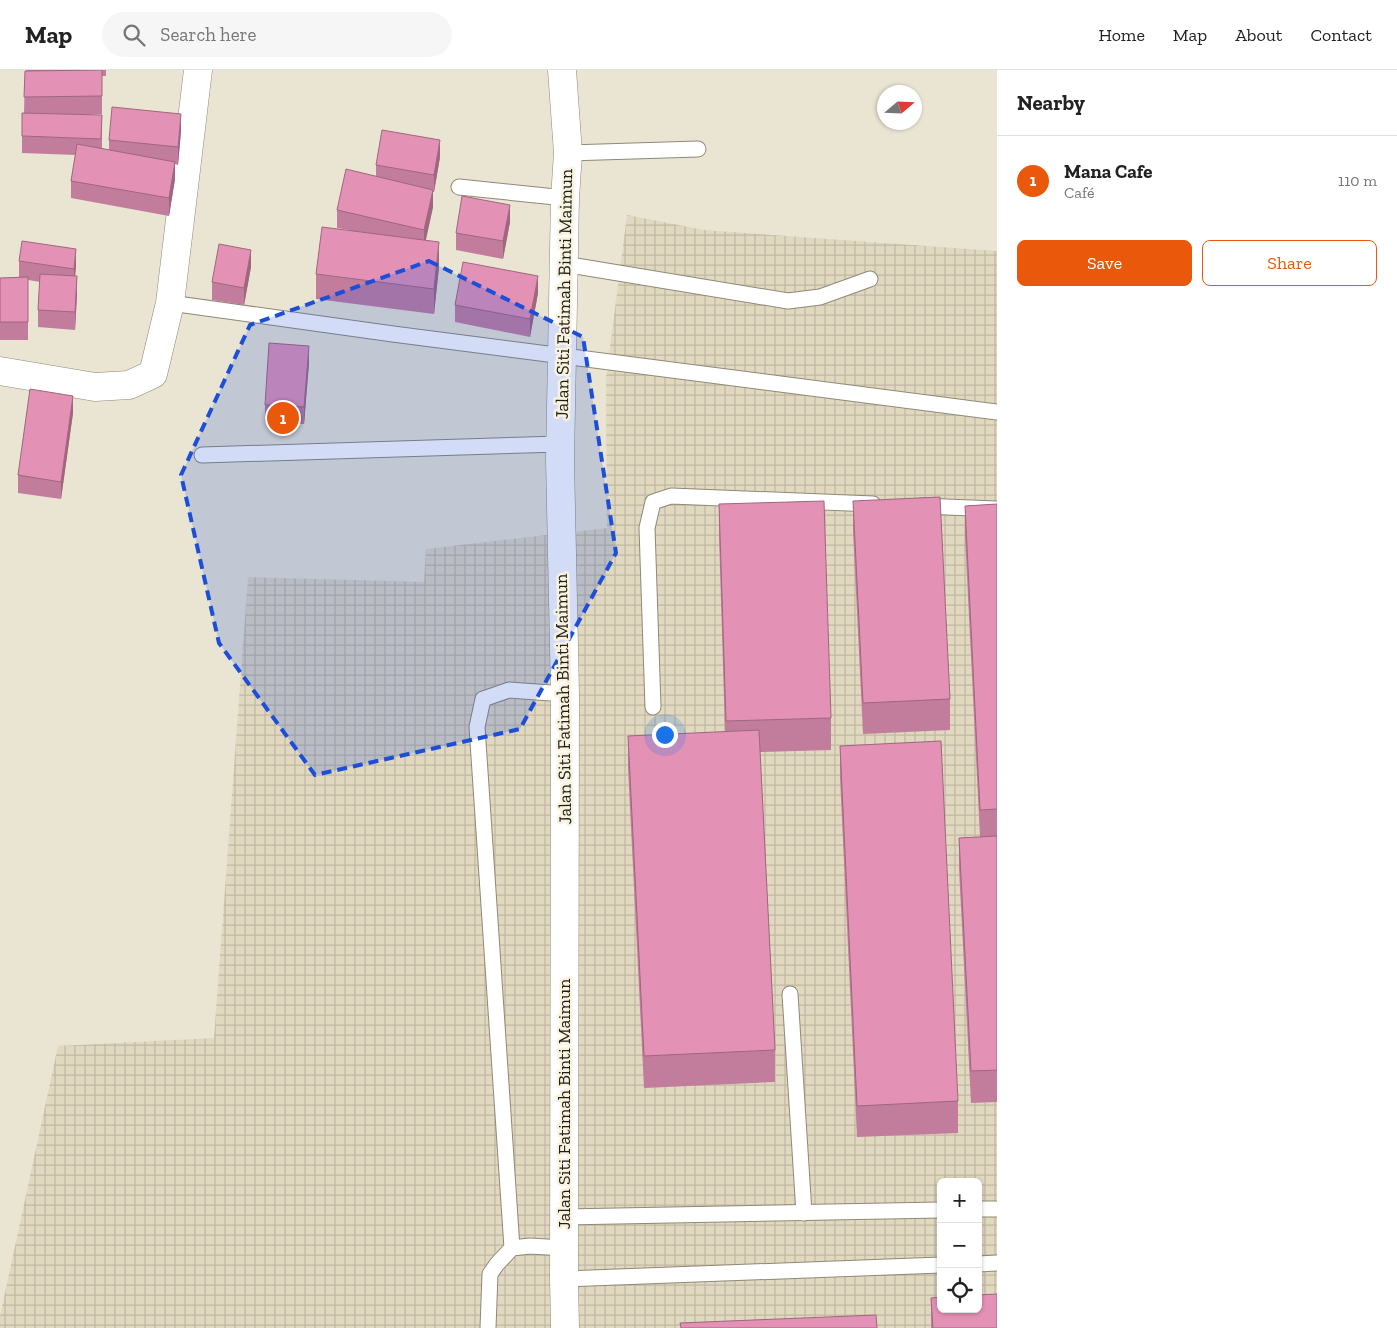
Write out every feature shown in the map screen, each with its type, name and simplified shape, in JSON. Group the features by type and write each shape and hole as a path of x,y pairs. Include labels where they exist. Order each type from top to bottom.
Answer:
{"street":[{"path":"0,371 95,386 129,385 153,374 170,303 198,70"},
{"name":"Jalan Siti Fatimah Binti Maimun","path":"562,70 568,153 565,198 560,444 565,694 565,1328"}],"lane":[{"path":"568,153 698,149"},
{"path":"459,188 565,198"},
{"path":"564,264 788,301 820,297 870,279"},
{"path":"170,303 997,412"},
{"path":"202,455 560,444"},
{"path":"653,707 647,528 653,502 671,496 888,505"},
{"path":"908,505 997,509"},
{"path":"512,1248 477,727 483,699 509,690 565,694"},
{"path":"790,994 804,1213"},
{"path":"982,1209 997,1209"},
{"path":"564,1217 937,1210"},
{"path":"488,1328 490,1274 512,1248 530,1246 564,1248"},
{"path":"982,1264 997,1263"},
{"path":"564,1279 937,1265"}],"highlighted area":[{"path":"429,261 583,337 616,553 520,729 315,775 219,643 181,475 250,325"}],"shaded area":[{"path":"627,215 704,230 997,251 997,1328 0,1328 0,1316 58,1046 214,1038 248,577 424,582 426,549 607,528 606,379"}],"building":[{"path":"102,70 102,96 24,97 25,71"},
{"path":"112,107 181,114 178,147 109,140"},
{"path":"22,113 102,115 101,139 22,136"},
{"path":"382,130 440,140 434,175 376,165"},
{"path":"77,144 175,162 169,198 71,181"},
{"path":"346,169 433,190 424,230 337,210"},
{"path":"462,196 510,205 503,241 456,233"},
{"path":"322,227 439,242 434,289 316,274"},
{"path":"22,241 76,249 74,269 19,261"},
{"path":"219,244 251,250 244,288 212,282"},
{"path":"463,262 538,276 530,319 455,305"},
{"path":"40,274 77,276 75,312 38,310"},
{"path":"28,277 28,322 0,322 0,278"},
{"path":"269,343 309,346 304,407 265,405"},
{"path":"30,389 73,396 61,482 18,475"},
{"path":"940,497 950,699 863,703 853,501"},
{"path":"824,501 831,718 726,721 719,504"},
{"path":"997,504 997,809 980,810 965,506"},
{"path":"759,730 775,1050 644,1056 628,736"},
{"path":"941,741 958,1101 857,1106 840,746"},
{"path":"997,836 997,1070 971,1071 959,838"},
{"path":"997,1294 997,1328 933,1328 931,1298 937,1297 937,1313 982,1313 982,1295"},
{"path":"876,1315 877,1328 681,1328 680,1323"}],"place":[{"name":"Mana Cafe","path":"283,418"}]}
